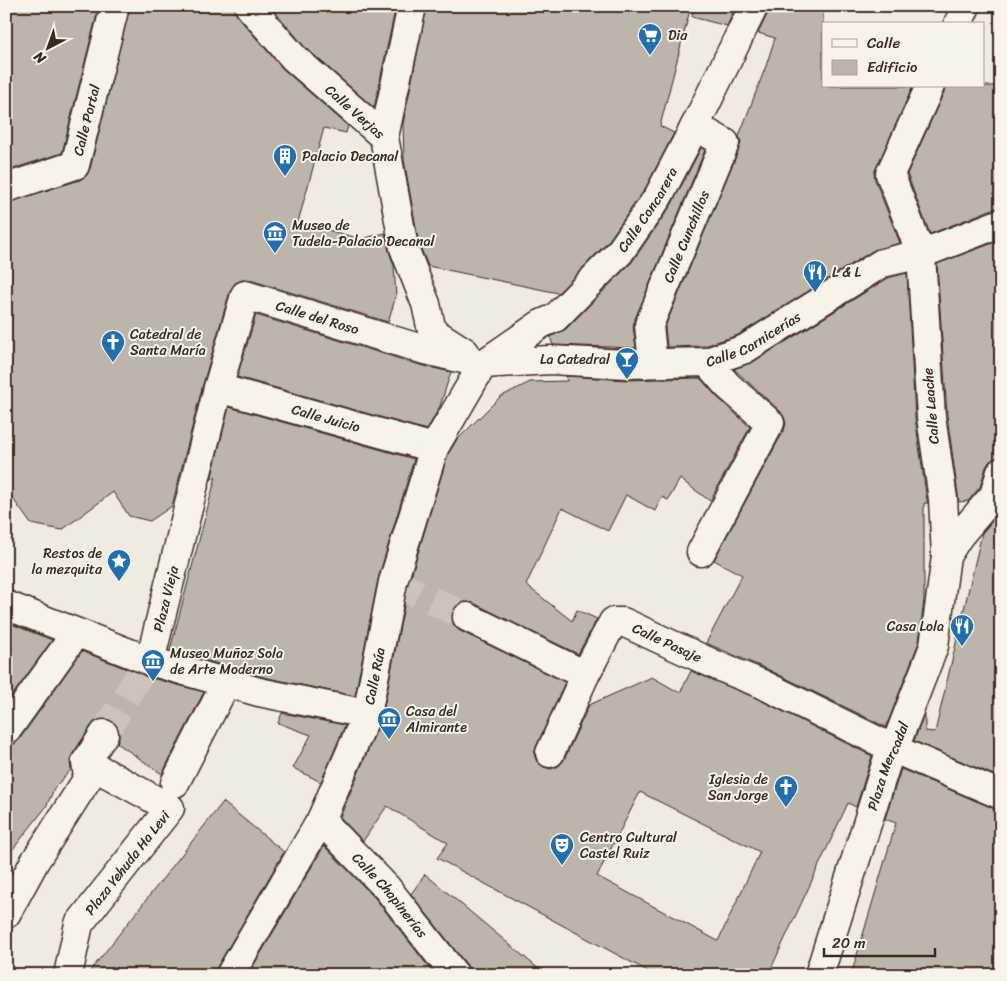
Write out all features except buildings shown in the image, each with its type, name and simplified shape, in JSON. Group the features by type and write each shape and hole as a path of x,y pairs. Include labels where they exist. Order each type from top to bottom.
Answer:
{"street":[{"name":"Calle Portal","path":"6,188 75,165 115,6"},
{"name":"Calle Verjas","path":"249,6 294,58 384,137 404,248 426,304 432,331 483,364"},
{"path":"384,137 412,6"},
{"name":"Calle Concarera","path":"483,364 541,324 555,318 619,253 658,197 754,6"},
{"path":"959,22 966,6"},
{"name":"Calle Leache","path":"929,88 890,174 922,254 931,417 943,499 946,556"},
{"name":"Calle Cunchillos","path":"644,364 652,354 649,325 726,143 695,126"},
{"name":"Calle Carnicerías","path":"483,364 550,360 626,364 707,362 745,349 882,263 922,254 1001,223"},
{"name":"Calle del Roso","path":"218,388 245,295 425,350 483,364"},
{"path":"701,552 770,423 727,385 707,362"},
{"name":"Calle Rúa","path":"230,975 321,820 367,714 393,582 434,448 483,364"},
{"name":"Calle Juicio","path":"218,388 434,448"},
{"name":"Plaza Vieja","path":"147,664 218,388"},
{"path":"946,556 959,536 994,495 1001,472"},
{"name":"Plaza Mercadal","path":"819,975 887,761 894,749 934,646 946,556"},
{"path":"6,605 147,664 226,682 259,692 367,714"},
{"path":"467,617 585,675 550,753"},
{"name":"Calle Pasaje","path":"585,675 613,622 623,622 762,684 894,749"},
{"path":"6,731 76,633"},
{"path":"175,782 226,682"},
{"path":"6,914 35,860 88,778 86,762 104,734"},
{"path":"894,749 1001,795"},
{"name":"Plaza Yehuda Ha Levi","path":"68,975 78,924 170,808 86,762"},
{"name":"Calle Chapinerías","path":"321,820 387,888 455,975"}],"tunnel":[{"path":"393,582 467,617"},
{"path":"104,734 144,667"}],"place":[{"name":"Dia","path":"650,56"},
{"name":"Palacio Decanal","path":"285,177"},
{"name":"Museo de Tudela-Palacio Decanal","path":"275,254"},
{"name":"L & L","path":"815,293"},
{"name":"Catedral de Santa María","path":"113,363"},
{"name":"La Catedral","path":"627,380"},
{"name":"Restos de la mezquita","path":"119,582"},
{"name":"Casa Lola","path":"962,647"},
{"name":"Museo Muñoz Sola de Arte Moderno","path":"153,682"},
{"name":"Casa del Almirante","path":"389,740"},
{"name":"Iglesia de San Jorge","path":"786,808"},
{"name":"Centro Cultural Castel Ruiz","path":"562,866"}]}
